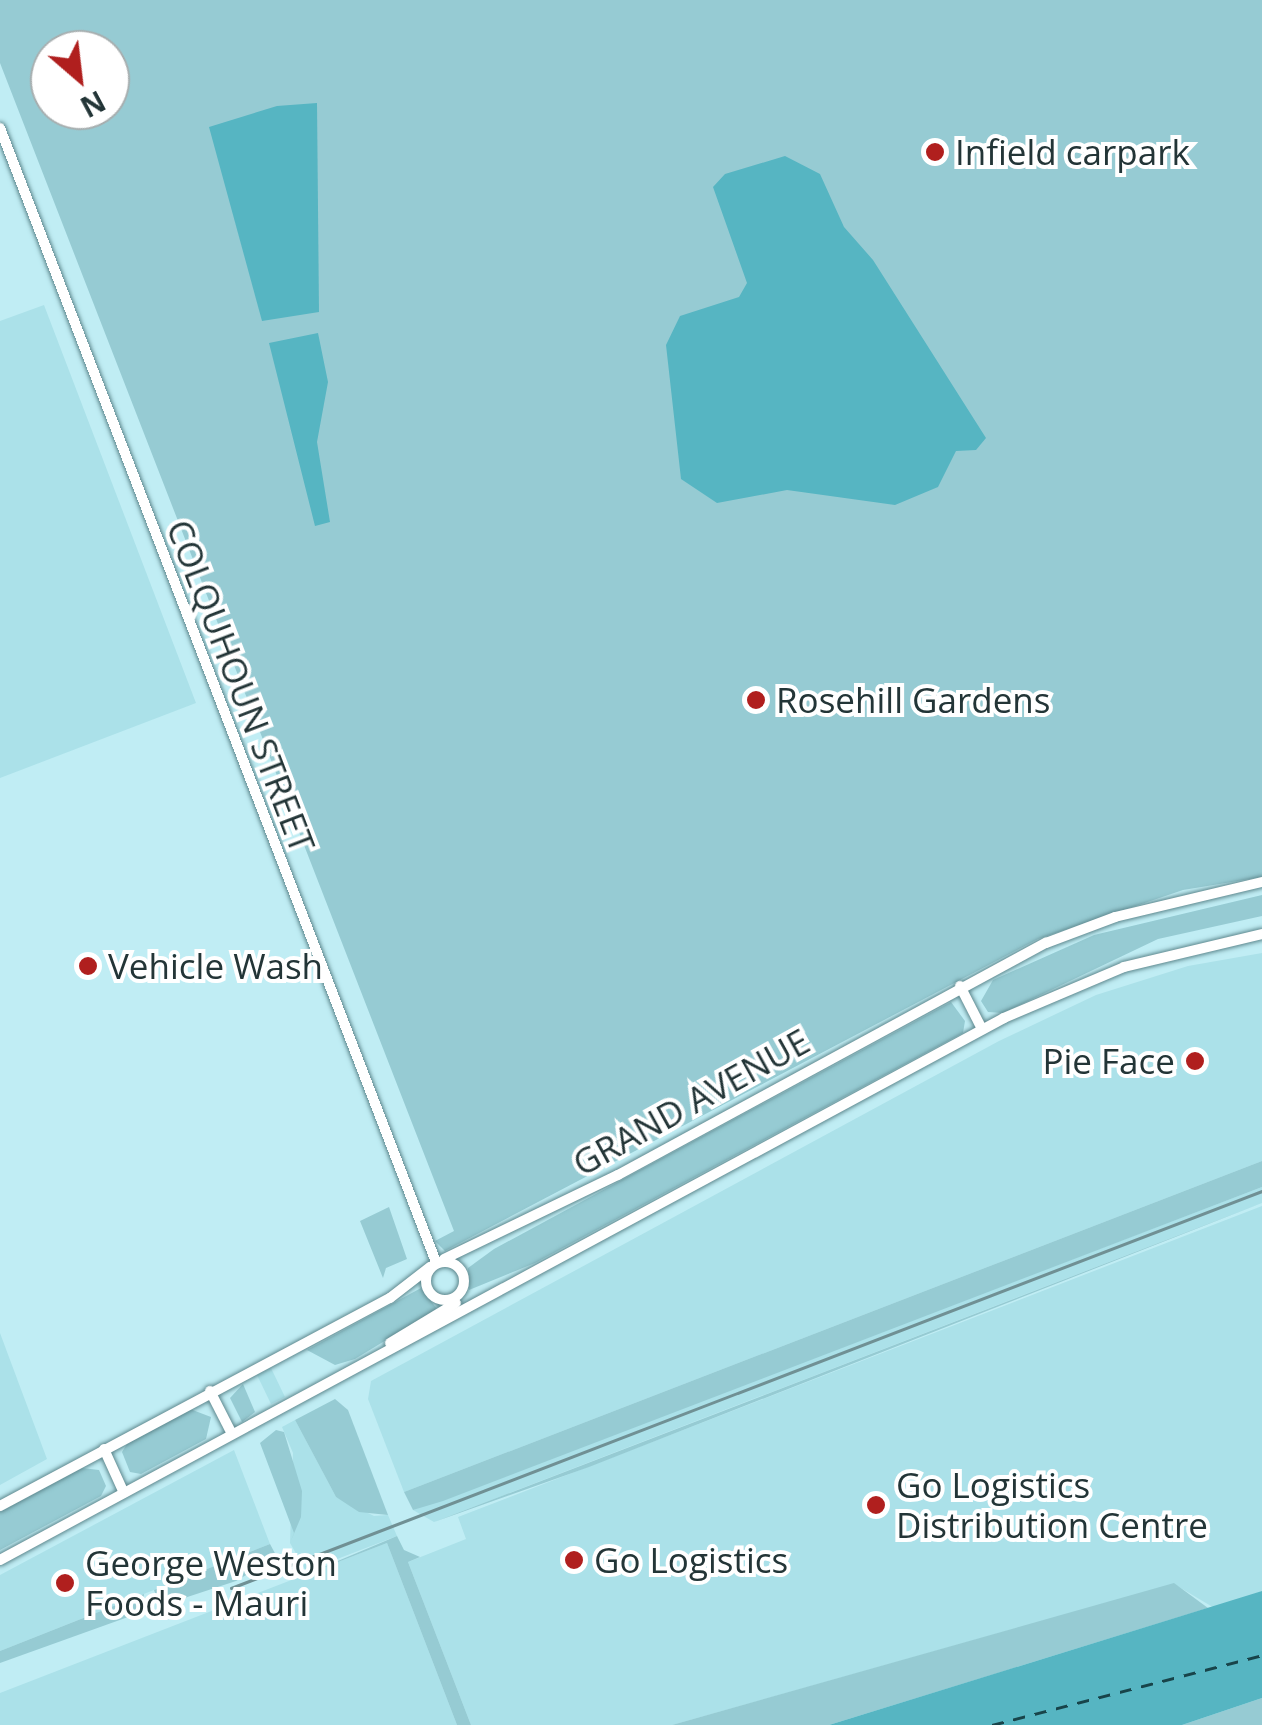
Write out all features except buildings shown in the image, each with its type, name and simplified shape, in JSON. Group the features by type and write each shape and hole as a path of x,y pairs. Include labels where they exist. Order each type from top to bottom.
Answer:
{"street":[{"name":"COLQUHOUN STREET","path":"0,128 437,1263"},
{"name":"GRAND AVENUE","path":"0,1506 390,1298 437,1263 618,1175 960,986 1114,917 1262,882"},
{"name":"GRAND AVENUE","path":"0,1560 982,1029 1124,967 1262,934"},
{"path":"960,986 982,1029"},
{"path":"437,1263 462,1278 457,1302 433,1293 437,1263"},
{"name":"GRAND AVENUE","path":"354,1368 457,1302 545,1264"},
{"path":"210,1391 232,1434"},
{"path":"104,1449 124,1493"}],"shaded area":[{"name":"Rosehill Gardens","path":"0,0 1262,0 1262,877 1183,890 1038,939 445,1251 435,1241 454,1231 0,63"},
{"path":"317,103 319,312 262,321 209,127 277,106"},
{"path":"785,156 820,174 844,227 873,260 986,438 976,450 956,451 938,487 895,505 787,490 717,503 681,479 666,345 680,316 739,297 747,283 713,187 725,174"},
{"path":"44,305 196,703 0,778 0,321"},
{"path":"318,333 328,382 317,442 330,522 315,526 269,343"},
{"path":"1262,895 1262,916 1158,939 1003,1013 988,1012 981,1001 993,980 1094,935"},
{"path":"1262,953 1262,1161 404,1492 368,1399 371,1381 999,1041 1096,995 1188,966"},
{"path":"951,1002 965,1021 963,1033 535,1263 469,1290 468,1268 494,1249"},
{"path":"1262,1161 1262,1187 443,1501 413,1510 404,1492"},
{"path":"1262,1187 1262,1203 434,1522 413,1510"},
{"path":"1262,1203 589,1467 434,1522 627,1448"},
{"path":"1262,1206 1262,1591 1216,1609 1174,1584 672,1725 471,1725 408,1562 466,1539 458,1517"},
{"path":"389,1207 407,1259 386,1268 383,1278 360,1221"},
{"path":"421,1288 437,1309 355,1359 335,1365 307,1350"},
{"path":"0,1333 47,1459 0,1485"},
{"path":"271,1368 285,1397 271,1404 257,1375"},
{"path":"243,1384 255,1412 242,1422 230,1398"},
{"path":"335,1399 348,1410 388,1515 359,1512 336,1497 295,1420"},
{"path":"190,1409 211,1417 206,1439 141,1474 130,1472 122,1452 127,1444"},
{"path":"295,1420 336,1497 374,1516 388,1515 397,1536 306,1571 290,1543 293,1453 282,1427"},
{"path":"276,1430 284,1432 302,1491 301,1517 290,1543 294,1533 260,1443"},
{"path":"234,1450 270,1544 0,1651 0,1575"},
{"path":"82,1468 99,1470 106,1486 101,1496 0,1550 0,1512"},
{"path":"397,1536 404,1550 420,1557 408,1562 471,1725 457,1725 387,1543 307,1574"},
{"path":"387,1543 457,1725 0,1725 0,1693"},
{"path":"270,1544 277,1557 236,1581 160,1606 154,1590"},
{"path":"1174,1583 1208,1608 829,1725 672,1725"},
{"path":"1262,1591 1262,1698 1182,1725 829,1725"},
{"path":"144,1594 142,1612 0,1663 0,1651"},
{"path":"1262,1698 1262,1725 1182,1725"}],"ferry route":[{"path":"992,1725 1262,1655"}],"tram line":[{"path":"231,1588 1262,1191"}],"place":[{"name":"Infield carpark","path":"935,152"},
{"name":"Rosehill Gardens","path":"756,700"},
{"name":"Vehicle Wash","path":"88,966"},
{"name":"Pie Face","path":"1195,1061"},
{"name":"Go Logistics Distribution Centre","path":"876,1505"},
{"name":"Go Logistics","path":"574,1560"},
{"name":"George Weston Foods - Mauri","path":"65,1583"}]}
